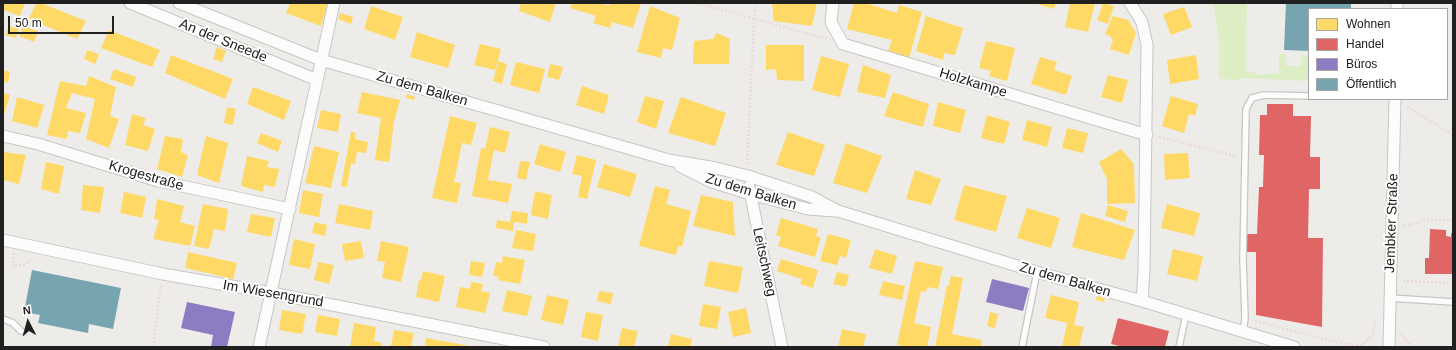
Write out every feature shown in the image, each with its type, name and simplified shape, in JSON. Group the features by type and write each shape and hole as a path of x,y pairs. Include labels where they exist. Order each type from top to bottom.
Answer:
{"street":[{"name":"An der Sneede","path":"130,3 317,80"},
{"name":"Zu dem Balken","path":"179,3 321,60 669,160 716,168 748,176 812,196 838,211 1037,272 1142,301 1243,333 1294,347"},
{"path":"259,347 334,3"},
{"path":"834,3 831,22 843,44"},
{"path":"1130,3 1142,22 1147,45 1147,135 1142,301"},
{"name":"Holzkampe","path":"843,44 1147,135"},
{"name":"Jembker Straße","path":"1389,347 1395,100"},
{"name":"Krogestraße","path":"3,136 38,144 158,181 290,209"},
{"name":"Zu dem Balken","path":"669,160 712,182 750,194 808,209 838,211"},
{"name":"Leitschweg","path":"748,176 750,194 782,347"},
{"name":"Im Wiesengrund","path":"3,240 163,274 272,293 544,347"}],"lane":[{"path":"1243,333 1246,318 1243,259 1246,109 1252,98 1264,94 1308,96"},
{"path":"1022,347 1037,272"},
{"path":"1390,298 1453,302"},
{"path":"1178,347 1186,315"},
{"path":"3,319 13,323 21,331"}],"path":[{"path":"698,3 843,44"},
{"path":"748,176 747,158 755,3"},
{"path":"1397,100 1453,135"},
{"path":"1147,135 1212,149 1245,159"},
{"path":"1391,229 1428,220 1453,220"},
{"path":"152,347 163,274"},
{"path":"1390,280 1453,283"},
{"path":"1246,318 1345,344 1362,345 1372,336 1375,323"},
{"path":"1402,331 1404,338 1412,347"}],"green space":[{"path":"1213,3 1247,3 1245,72 1256,72 1256,75 1279,73 1279,53 1286,54 1286,66 1301,66 1301,55 1308,56 1308,81 1241,78 1240,80 1219,79 1219,38"}],"building: Wohnen":[{"path":"3,3 25,3 20,16 3,10"},
{"path":"36,3 41,3 86,21 77,39 29,19"},
{"path":"290,3 328,3 321,26 286,13"},
{"path":"521,3 556,3 550,22 519,11"},
{"path":"572,3 600,3 609,6 610,3 641,3 633,28 612,22 610,28 593,23 596,16 570,8"},
{"path":"772,3 817,3 812,26 774,21"},
{"path":"854,3 865,3 897,13 899,5 922,12 909,58 888,51 892,40 847,29"},
{"path":"1034,3 1056,3 1054,9"},
{"path":"1070,3 1095,3 1088,32 1065,27"},
{"path":"1103,3 1114,6 1108,24 1097,20"},
{"path":"371,6 403,17 395,40 364,29"},
{"path":"650,6 680,18 672,50 663,48 661,58 637,52"},
{"path":"1184,7 1192,27 1171,35 1163,14"},
{"path":"340,13 353,17 351,24 338,19"},
{"path":"926,16 963,28 955,55 944,53 943,60 916,51"},
{"path":"1113,16 1128,20 1136,33 1129,55 1110,49 1113,40 1110,36 1105,34"},
{"path":"9,26 19,29 16,38 5,35"},
{"path":"23,26 38,31 34,42 19,36"},
{"path":"109,30 160,50 152,67 101,48"},
{"path":"417,32 455,45 448,68 410,57"},
{"path":"717,33 730,39 729,64 693,64 694,41 713,39"},
{"path":"986,41 1015,48 1007,81 989,76 991,71 979,68"},
{"path":"480,44 501,49 495,70 474,65"},
{"path":"766,45 804,45 804,81 777,80 776,69 766,70"},
{"path":"217,47 226,51 222,62 213,59"},
{"path":"87,50 99,54 95,64 84,59"},
{"path":"171,55 233,79 225,99 165,73"},
{"path":"1196,55 1199,79 1170,84 1167,60"},
{"path":"821,56 849,64 840,97 812,90"},
{"path":"1040,57 1057,62 1054,70 1072,76 1066,95 1031,84"},
{"path":"498,61 507,64 502,84 493,81"},
{"path":"516,62 545,69 539,93 510,85"},
{"path":"550,64 563,67 559,80 547,77"},
{"path":"863,65 891,75 885,98 857,92"},
{"path":"114,69 136,77 133,87 110,79"},
{"path":"3,70 10,72 8,83 3,81"},
{"path":"1108,75 1128,80 1122,103 1101,97"},
{"path":"89,76 116,87 110,116 119,119 109,148 86,139 95,99 72,93 66,108 86,113 80,133 68,131 67,139 47,135 60,81 86,86"},
{"path":"582,86 609,95 604,114 576,105"},
{"path":"253,87 291,101 284,120 247,104"},
{"path":"362,92 400,100 394,122 389,162 375,160 381,118 357,113"},
{"path":"893,92 929,104 923,127 884,116"},
{"path":"3,93 10,95 3,117"},
{"path":"407,94 415,97 414,100 406,98"},
{"path":"645,96 664,101 656,129 637,122"},
{"path":"1171,96 1198,104 1195,116 1189,114 1184,133 1162,126"},
{"path":"17,97 44,105 37,128 12,121"},
{"path":"681,97 726,113 715,146 668,133"},
{"path":"938,102 966,110 960,133 933,126"},
{"path":"227,107 236,109 233,125 224,123"},
{"path":"321,110 341,114 338,132 317,128"},
{"path":"132,114 146,118 143,125 155,129 148,151 125,145"},
{"path":"987,115 1010,122 1004,144 981,138"},
{"path":"450,116 477,123 471,145 462,143 454,182 461,183 457,203 432,198"},
{"path":"1027,120 1052,127 1047,147 1022,140"},
{"path":"490,127 510,132 505,153 494,150 488,180 512,184 508,203 472,196 481,148 485,149"},
{"path":"1067,128 1088,133 1083,153 1062,148"},
{"path":"351,132 356,133 355,139 368,142 366,153 357,152 355,164 351,163 347,187 341,186"},
{"path":"788,132 825,145 814,176 776,165"},
{"path":"261,133 282,141 278,152 257,143"},
{"path":"165,136 183,139 181,152 188,155 182,177 157,169"},
{"path":"206,136 228,143 219,183 197,175"},
{"path":"846,143 882,156 867,193 833,183"},
{"path":"540,144 566,152 560,172 534,164"},
{"path":"314,146 339,152 331,188 305,183"},
{"path":"1121,149 1134,164 1135,203 1107,204 1107,179 1099,162"},
{"path":"4,152 26,155 19,184 3,180"},
{"path":"1188,153 1190,178 1165,180 1164,154"},
{"path":"577,155 596,160 587,199 578,197 582,176 572,174"},
{"path":"247,156 269,161 267,167 279,169 275,187 264,185 263,192 241,186"},
{"path":"520,161 530,162 526,180 517,178"},
{"path":"46,162 64,166 59,194 41,189"},
{"path":"604,164 637,174 630,197 597,187"},
{"path":"915,170 941,179 931,205 906,199"},
{"path":"83,185 104,187 100,213 81,210"},
{"path":"964,185 1007,196 996,232 954,220"},
{"path":"655,186 670,190 666,204 691,211 682,247 678,246 676,255 639,246"},
{"path":"303,190 323,194 319,217 299,213"},
{"path":"535,191 552,195 548,219 531,215"},
{"path":"124,192 146,197 142,218 120,213"},
{"path":"701,195 733,202 735,236 693,226"},
{"path":"157,199 184,206 180,222 195,226 190,246 153,239 159,220 154,219"},
{"path":"203,204 228,209 225,231 214,229 209,249 194,246"},
{"path":"339,204 373,211 370,230 335,223"},
{"path":"1167,204 1200,213 1194,236 1161,228"},
{"path":"1108,205 1128,211 1125,222 1105,216"},
{"path":"1027,208 1060,218 1051,248 1017,238"},
{"path":"512,211 528,213 527,224 514,222 513,231 496,228 497,220 510,222"},
{"path":"1081,213 1135,230 1124,260 1072,247"},
{"path":"251,214 275,218 271,237 247,232"},
{"path":"781,218 818,229 816,236 821,238 815,257 778,246 781,237 776,235"},
{"path":"315,222 327,225 325,236 312,233"},
{"path":"516,230 536,234 533,251 512,248"},
{"path":"828,234 851,240 846,258 840,256 837,265 820,261"},
{"path":"294,239 315,244 310,269 289,265"},
{"path":"361,241 364,258 345,261 342,244"},
{"path":"381,241 409,247 401,282 382,278 385,262 377,261"},
{"path":"875,249 897,256 892,274 869,268"},
{"path":"1173,249 1203,256 1197,281 1167,274"},
{"path":"188,252 237,263 233,279 185,268"},
{"path":"503,256 525,260 520,284 498,280 499,277 493,276 496,262 502,263"},
{"path":"781,259 818,270 813,288 800,284 802,279 777,271"},
{"path":"471,261 485,263 482,277 469,275"},
{"path":"709,261 743,267 738,293 704,286"},
{"path":"915,261 943,267 938,289 927,287 926,292 921,291 914,323 931,327 927,347 907,347 897,345"},
{"path":"318,262 334,265 329,284 314,280"},
{"path":"423,271 445,276 439,302 416,297 419,280 421,280"},
{"path":"837,272 849,275 846,287 833,284"},
{"path":"951,276 963,278 952,334 982,340 981,347 935,347 947,285 949,286"},
{"path":"883,281 905,286 902,300 879,295"},
{"path":"471,282 483,284 481,291 490,293 485,313 456,307 460,287 470,289"},
{"path":"507,290 532,296 527,316 502,311"},
{"path":"599,291 613,293 611,304 597,301"},
{"path":"547,295 569,300 563,325 541,320"},
{"path":"1051,295 1079,302 1074,325 1084,327 1079,347 1062,347 1067,323 1045,318"},
{"path":"1097,296 1105,298 1104,302 1096,300"},
{"path":"703,304 721,307 717,329 699,326"},
{"path":"746,308 751,333 733,337 728,312"},
{"path":"282,310 306,314 302,334 279,330"},
{"path":"586,312 603,315 598,341 581,337"},
{"path":"990,312 998,314 995,328 987,326"},
{"path":"318,315 340,319 337,336 315,332"},
{"path":"354,323 376,327 374,341 382,343 381,347 350,347"},
{"path":"622,328 638,331 634,347 618,346"},
{"path":"842,329 866,334 863,347 838,347"},
{"path":"394,330 414,333 411,347 391,346"},
{"path":"671,334 692,339 690,347 668,347"},
{"path":"426,338 470,346 470,347 425,347"}],"building: Handel":[{"path":"1267,104 1293,104 1293,116 1311,116 1310,157 1320,157 1320,189 1309,189 1308,238 1323,238 1322,327 1256,315 1256,252 1245,252 1246,234 1257,234 1259,187 1263,187 1264,155 1259,155 1260,115 1267,115"},
{"path":"1430,229 1446,230 1446,236 1451,237 1451,233 1453,233 1453,274 1425,274 1425,258 1429,258"},
{"path":"1118,318 1169,331 1165,347 1124,347 1111,344"}],"building: Büros":[{"path":"992,279 1029,288 1023,311 986,302"},
{"path":"187,302 235,312 227,347 211,347 213,335 181,328"}],"building: Öffentlich":[{"path":"1286,3 1351,3 1351,8 1308,8 1308,51 1284,50"},
{"path":"32,270 121,288 113,329 89,324 88,333 38,323 40,315 24,312"}]}
